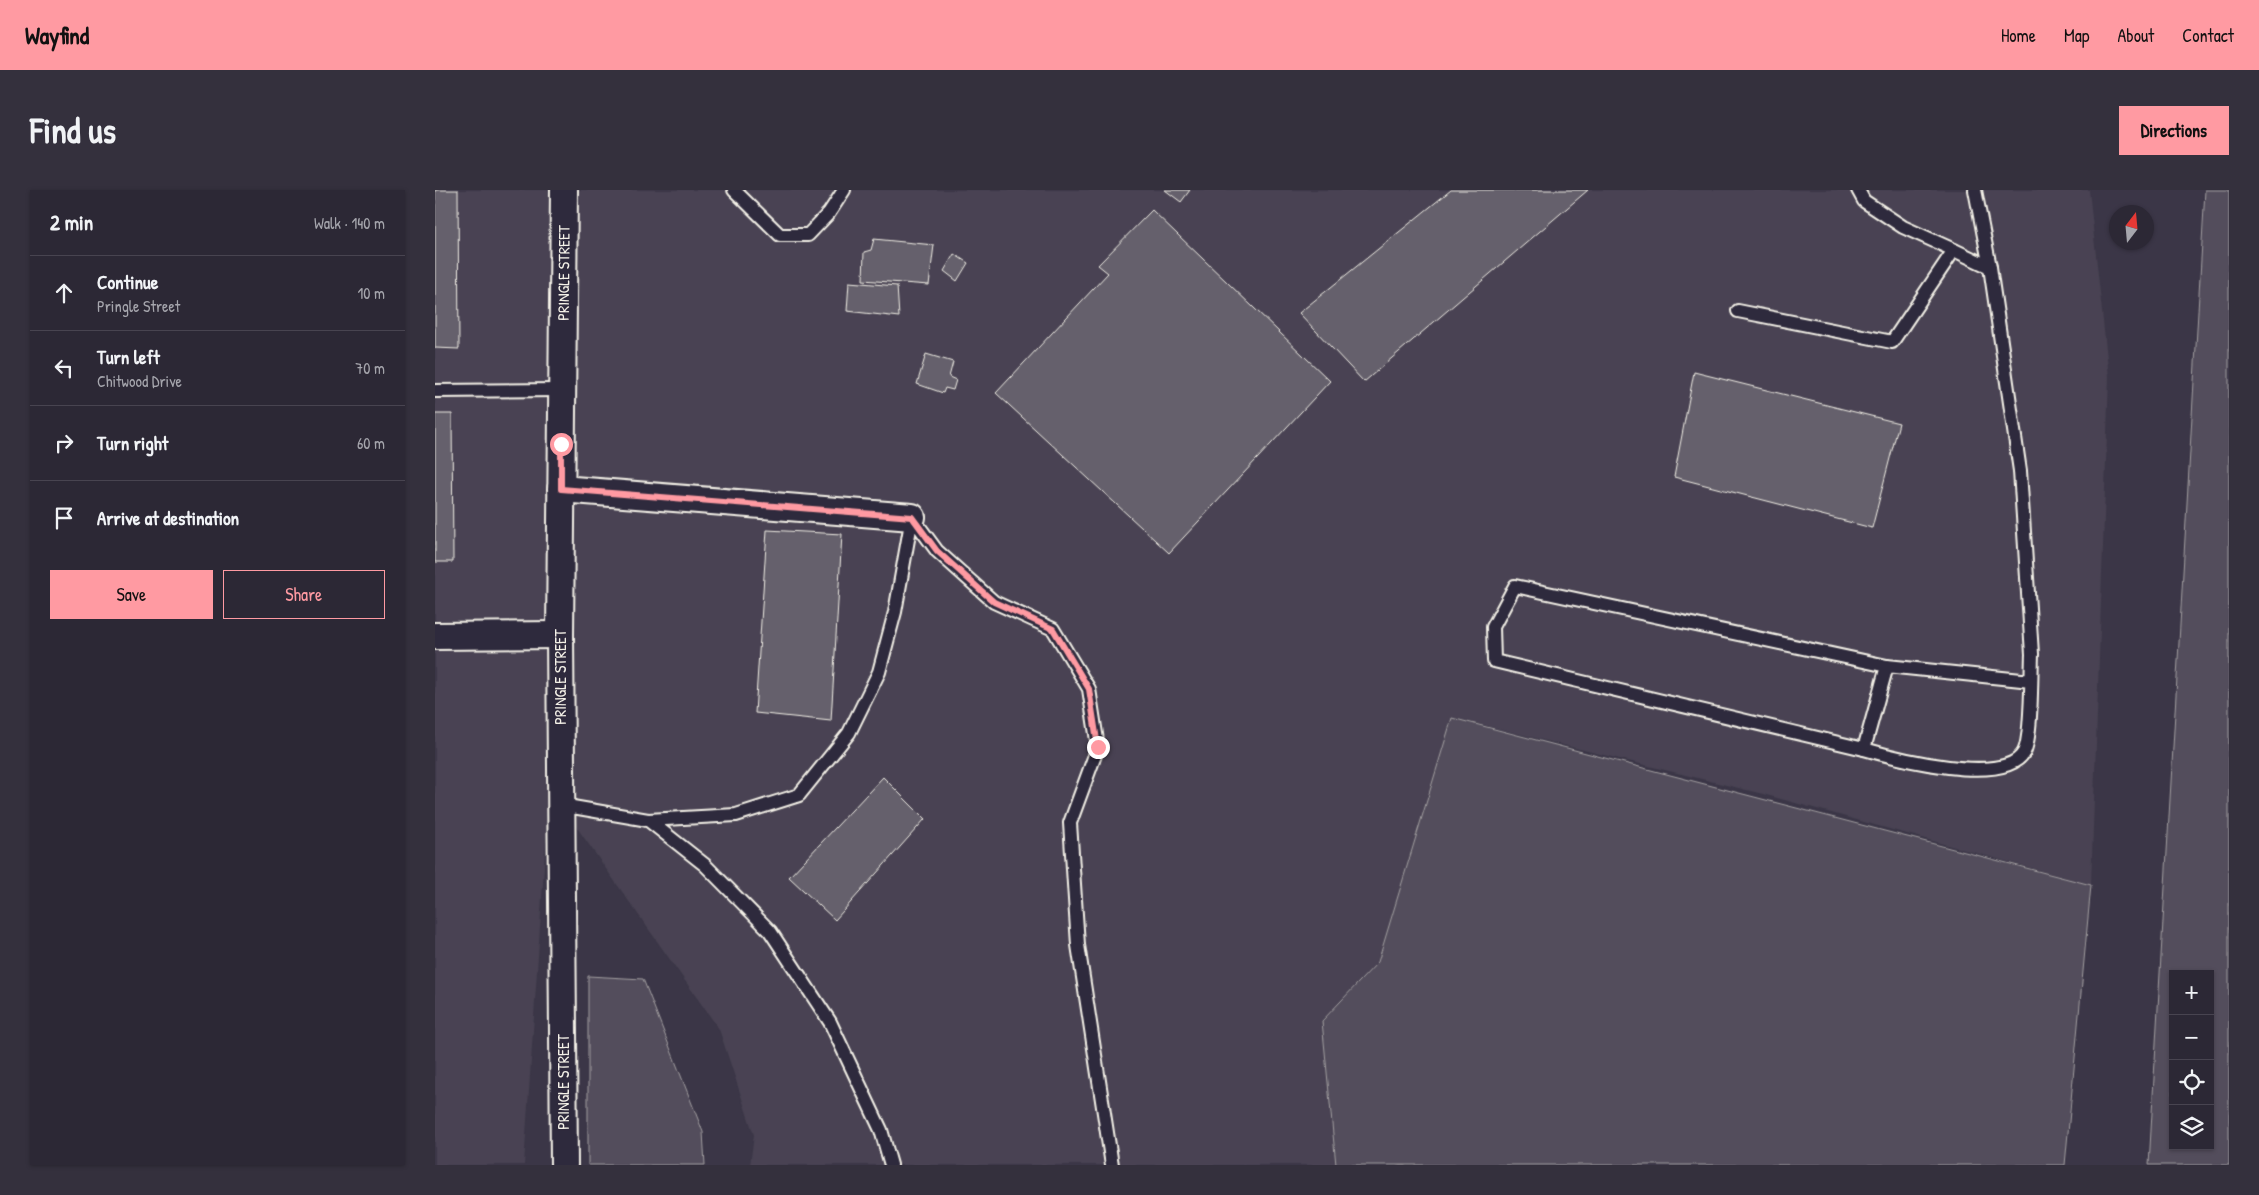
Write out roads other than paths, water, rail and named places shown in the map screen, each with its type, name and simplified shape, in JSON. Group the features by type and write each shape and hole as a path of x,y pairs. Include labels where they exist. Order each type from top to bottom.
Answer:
{"street":[{"name":"PRINGLE STREET","path":"564,190 560,634 564,1165"},
{"path":"561,489 912,517"},
{"path":"435,636 560,634"}],"lane":[{"path":"734,190 780,235 808,235 829,213 845,190"},
{"path":"1858,190 1864,201 1903,226 1990,267"},
{"path":"1975,190 1990,267 2020,471 2032,654 2031,681 2028,736 2024,753 2011,765 1980,770 1905,761 1864,749 1494,661 1493,627 1515,586 1887,666 2031,681"},
{"path":"1738,311 1892,342 1954,250"},
{"path":"435,391 562,390"},
{"path":"561,805 648,820 736,815 799,795 849,733 879,672 895,612 912,517"},
{"path":"912,517 937,551 994,602 1053,629 1089,689 1098,747 1070,823 1078,945 1112,1165"},
{"path":"1864,749 1887,666"},
{"path":"648,820 705,865 770,931 830,1022 881,1130 891,1165"}]}
